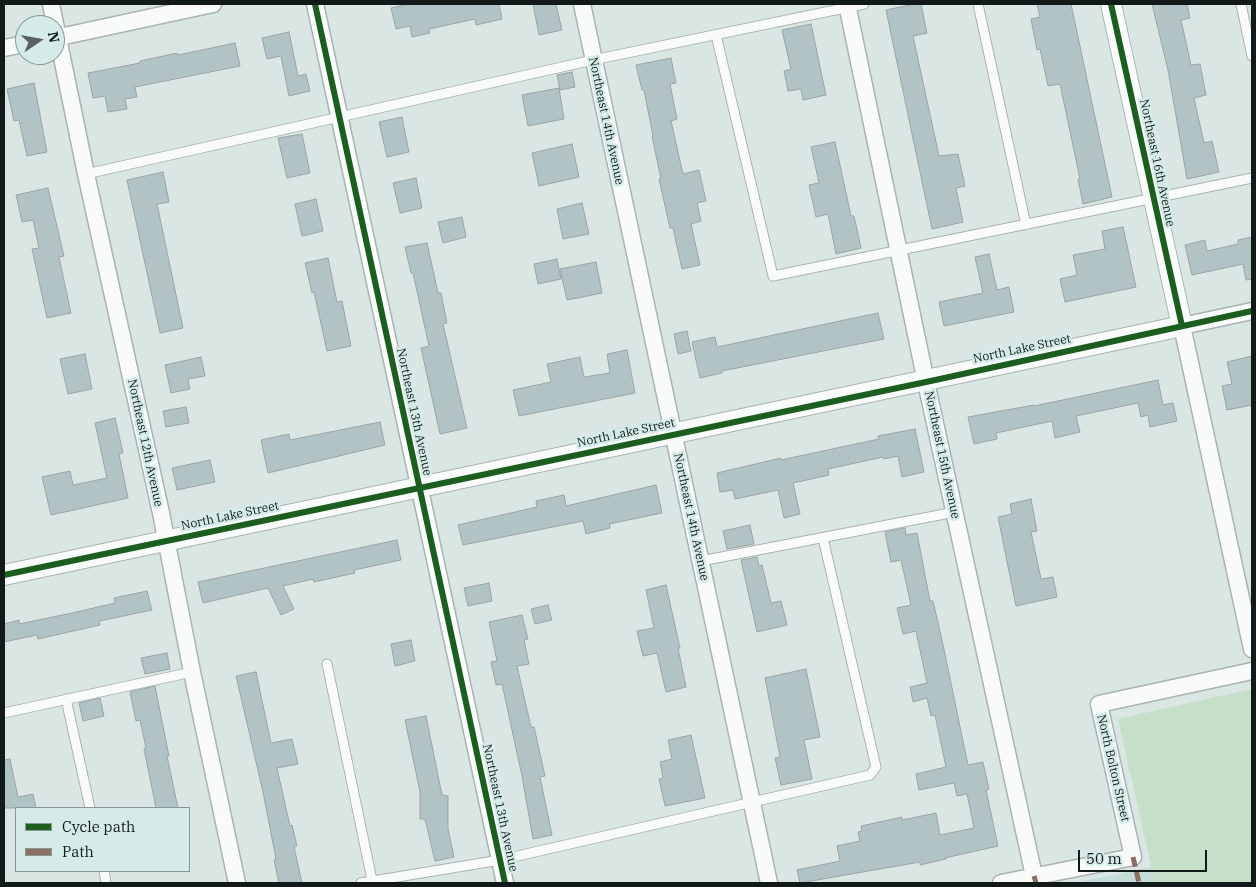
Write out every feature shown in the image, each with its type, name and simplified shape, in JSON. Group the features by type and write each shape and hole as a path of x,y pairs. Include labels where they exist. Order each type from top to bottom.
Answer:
{"street":[{"path":"65,35 213,4"},
{"name":"Northeast 13th Avenue","path":"315,4 505,883"},
{"name":"Northeast 14th Avenue","path":"582,4 769,883"},
{"name":"Northeast 16th Avenue","path":"1111,4 1252,649"},
{"name":"Northeast 15th Avenue","path":"847,6 926,382 1034,876"},
{"name":"Northeast 12th Avenue","path":"62,65 166,541 237,883"},
{"name":"North Lake Street","path":"4,575 926,382 1252,311"},
{"name":"North Bolton Street","path":"1034,876 1133,857 1099,704 1252,671"},
{"path":"1001,883 1034,876"}],"lane":[{"path":"86,174 593,60 864,4"},
{"path":"978,4 1026,225"},
{"path":"1241,4 1252,56"},
{"path":"716,34 773,276 1252,178"},
{"path":"701,561 955,512"},
{"path":"361,883 500,860 870,775 876,767 824,538"},
{"path":"327,664 372,880"},
{"path":"4,713 192,672"},
{"path":"66,700 90,807"}],"shaded area":[{"path":"1152,867 1252,883 1074,883"}],"green space":[{"path":"1252,689 1252,883 1155,883 1118,719"}],"building":[{"path":"409,4 499,4 502,19 476,25 475,19 429,29 430,33 412,37 410,26 396,29 391,8"},
{"path":"533,4 556,4 562,30 539,35"},
{"path":"921,4 927,33 913,36 939,156 958,154 965,186 956,188 963,222 932,229 886,10"},
{"path":"1037,4 1071,4 1112,197 1083,204 1078,179 1080,179 1060,84 1048,86 1040,49 1037,50 1031,19 1040,17"},
{"path":"1152,4 1187,4 1190,18 1181,20 1191,65 1200,64 1206,95 1194,98 1204,143 1212,141 1219,172 1187,179 1168,70"},
{"path":"811,24 826,95 803,100 801,89 788,91 784,71 791,69 782,30"},
{"path":"289,32 298,76 306,74 310,91 289,96 281,56 267,59 262,38"},
{"path":"235,43 240,66 135,87 137,97 125,99 127,109 108,112 105,96 93,98 88,73 140,63 140,61 177,53 178,55"},
{"path":"671,58 676,83 670,84 677,119 671,121 683,174 699,170 706,201 697,203 701,221 691,224 700,265 682,269 673,228 670,228 659,179 661,179 644,90 642,90 636,65"},
{"path":"572,72 575,87 560,90 557,75"},
{"path":"34,83 47,152 27,156 19,120 14,121 7,89"},
{"path":"559,88 564,119 528,126 522,95"},
{"path":"402,117 409,152 387,157 379,122"},
{"path":"302,134 310,173 287,178 278,138"},
{"path":"835,142 851,216 854,216 861,248 836,254 828,214 816,217 809,185 819,183 811,147"},
{"path":"572,144 579,177 539,186 532,153"},
{"path":"163,172 169,202 157,204 183,328 160,333 127,180"},
{"path":"416,178 422,208 400,213 393,183"},
{"path":"48,188 64,256 59,257 71,313 47,318 32,249 39,248 33,220 22,222 16,195"},
{"path":"316,199 323,231 302,236 295,204"},
{"path":"582,203 589,234 563,239 557,209"},
{"path":"462,217 466,237 443,243 438,222"},
{"path":"1123,227 1136,287 1065,302 1060,279 1077,275 1073,255 1105,249 1102,231"},
{"path":"1252,237 1252,279 1246,280 1243,264 1192,275 1185,245 1205,240 1207,251 1238,244 1238,240"},
{"path":"427,243 438,293 441,293 447,323 443,324 467,428 440,434 421,348 429,346 413,273 411,273 405,247"},
{"path":"989,254 997,290 1009,287 1014,312 944,326 939,302 983,293 975,257"},
{"path":"328,258 337,302 342,301 351,346 327,351 314,292 312,293 305,263"},
{"path":"557,259 561,279 538,284 534,264"},
{"path":"596,262 602,293 567,300 560,269"},
{"path":"878,313 884,339 722,371 722,373 700,378 692,342 715,337 717,347"},
{"path":"687,331 691,351 678,354 674,334"},
{"path":"627,350 635,393 519,416 513,390 551,382 547,364 580,357 584,377 610,373 607,354"},
{"path":"85,354 92,389 68,394 60,359"},
{"path":"1252,356 1252,405 1227,410 1222,386 1232,384 1227,362"},
{"path":"201,357 205,376 188,379 190,389 171,393 165,365"},
{"path":"1158,380 1163,405 1173,403 1177,421 1150,427 1148,415 1141,417 1138,403 1076,416 1080,432 1055,438 1052,421 996,433 997,439 974,444 968,417 1034,406"},
{"path":"186,407 189,423 166,427 163,411"},
{"path":"115,418 123,453 119,454 128,498 51,515 42,477 70,471 73,485 107,478 95,423"},
{"path":"380,422 385,445 268,473 261,440 289,434 290,440"},
{"path":"915,429 924,472 902,477 898,456 884,459 883,457 828,469 829,475 793,483 800,514 784,518 778,490 735,499 733,490 720,492 717,473 781,458 781,460 879,439 878,436"},
{"path":"210,460 215,482 177,490 172,468"},
{"path":"656,485 662,513 609,524 610,528 586,534 583,521 463,545 458,525 537,507 536,501 564,495 566,506"},
{"path":"1031,499 1037,531 1031,532 1041,579 1053,577 1057,597 1016,606 998,517 1012,514 1010,504"},
{"path":"750,525 754,544 727,549 723,531"},
{"path":"905,528 906,535 917,533 930,601 933,601 968,765 983,762 989,789 986,790 998,846 920,865 920,862 800,883 797,870 840,861 837,846 860,841 858,832 862,831 861,826 902,817 902,820 936,813 940,835 974,828 967,794 957,796 954,783 919,790 916,774 946,767 935,715 931,716 927,698 913,702 910,687 927,683 916,631 903,634 897,608 911,605 901,560 891,562 885,532"},
{"path":"397,540 401,560 354,570 355,573 314,582 313,579 283,586 294,609 281,615 268,588 203,603 198,582"},
{"path":"757,557 759,566 762,565 771,603 781,601 787,625 757,632 741,560"},
{"path":"489,583 492,601 468,606 464,588"},
{"path":"666,585 680,648 678,648 686,687 666,692 657,653 643,656 637,631 654,628 646,590"},
{"path":"147,591 152,610 99,621 100,625 38,639 37,635 4,642 4,624 19,620 19,624 72,613 115,603 114,598"},
{"path":"548,605 552,620 535,624 531,609"},
{"path":"522,615 528,639 524,640 529,664 517,666 545,776 540,777 552,835 533,839 522,776 502,684 496,685 491,662 497,661 489,622"},
{"path":"411,640 415,661 395,666 391,644"},
{"path":"167,653 170,669 145,674 141,658"},
{"path":"806,669 820,737 804,740 812,779 781,785 775,758 780,757 765,678"},
{"path":"256,672 271,743 292,739 298,764 277,768 290,826 292,825 297,846 294,847 302,883 279,883 263,792 236,676"},
{"path":"155,686 178,807 156,807 140,720 136,721 130,692"},
{"path":"100,698 104,716 83,721 79,703"},
{"path":"426,716 442,795 448,796 448,829 454,857 435,861 425,819 420,819 420,792 405,720"},
{"path":"691,735 705,798 665,806 659,779 663,778 660,762 672,759 668,740"},
{"path":"10,759 18,797 33,794 36,807 4,808 4,760"}],"marked path":[{"path":"1133,857 1139,883"},
{"path":"1034,876 1036,883"}],"cycle path":[{"path":"315,4 505,883"},
{"path":"1111,4 1182,326"},
{"path":"4,575 926,382 1252,311"}]}
